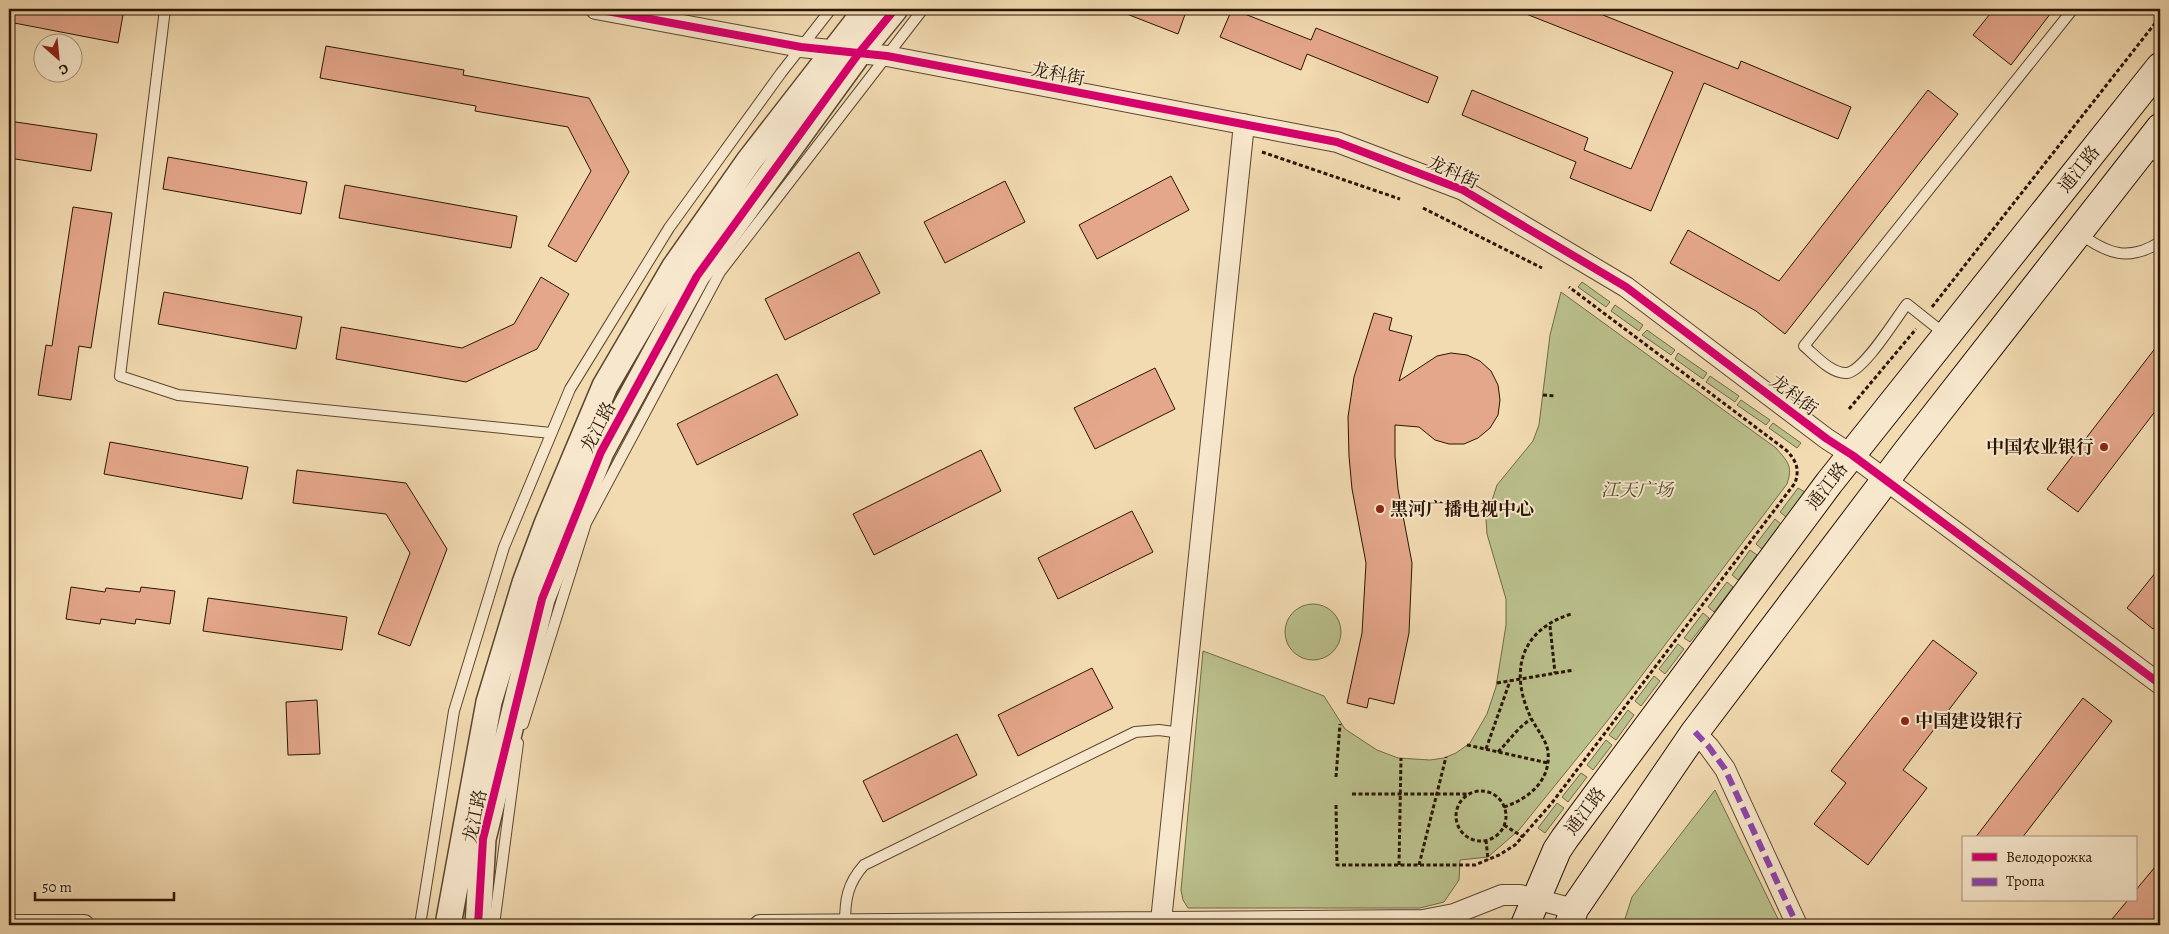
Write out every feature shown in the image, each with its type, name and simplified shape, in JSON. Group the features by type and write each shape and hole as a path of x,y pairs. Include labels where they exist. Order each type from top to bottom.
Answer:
{"main road":[{"name":"通江路","path":"1525,925 1534,899 1557,850 1565,838 1852,454 2160,67"},
{"path":"1572,917 1695,732 1886,480 2078,233 2155,145"}],"street":[{"name":"龙科街","path":"596,9 801,48 887,56 1337,142 1463,190 1626,287 2160,684"},
{"name":"龙江路","path":"448,925 489,702 528,575 547,524 605,386 674,268 749,161 867,9"},
{"name":"龙江路","path":"478,925 483,839 542,599 601,452 697,276 859,53 895,9"},
{"path":"1161,921 1244,124"},
{"path":"1695,732 1709,746 1725,769 1797,925"},
{"path":"760,925 1161,921 1430,923 1502,895 1520,895 1534,899 1572,917"},
{"path":"9,925 84,925"}],"lane":[{"path":"165,9 120,376 178,395 551,433"},
{"path":"420,925 454,712 504,547 570,389 669,228 831,9"},
{"path":"494,925 519,739 586,522 720,272 923,9"},
{"path":"1947,335 1907,304 1867,358 1855,370 1846,373 1831,368 1804,346 2073,9"},
{"path":"2078,233 2094,245 2110,252 2127,254 2144,251 2160,242"},
{"path":"846,924 847,890 854,876 864,865 1136,732 1159,730 1181,732"}],"path":[{"path":"1929,311 2160,17"},
{"path":"1262,152 1400,199"},
{"path":"1423,208 1542,268"},
{"path":"1336,804 1337,865 1464,867 1488,860 1515,845 1551,804 1795,484 1799,473 1793,458 1786,450 1569,287"},
{"path":"1849,409 1921,322"},
{"path":"1543,395 1555,396"},
{"path":"1504,807 1520,802 1534,791 1543,778 1548,763 1549,750 1531,719 1521,696 1519,680 1520,662 1527,644 1550,625 1571,614"},
{"path":"1550,625 1555,673"},
{"path":"1497,683 1574,670"},
{"path":"1486,749 1510,681"},
{"path":"1498,752 1512,738 1516,730 1531,719"},
{"path":"1336,777 1340,724"},
{"path":"1467,745 1548,763"},
{"path":"1419,865 1446,757"},
{"path":"1399,865 1401,758"},
{"path":"1352,794 1469,794 1480,791 1488,792 1496,796 1504,807 1506,818 1498,834 1486,840 1469,838 1458,827 1456,811 1464,798 1469,794"},
{"path":"1504,825 1523,837"},
{"path":"1486,840 1488,860"}],"green space":[{"path":"1582,282 1610,302 1606,307 1578,287"},
{"name":"江天广场","path":"1561,292 1776,448 1788,464 1790,473 1787,484 1608,720 1519,830 1488,857 1460,860 1459,880 1444,902 1420,908 1188,908 1183,900 1181,890 1203,651 1324,696 1345,729 1377,750 1398,758 1430,760 1444,758 1456,753 1470,743 1487,714 1496,687 1506,625 1506,599 1487,534 1486,519 1497,485 1533,441 1539,425 1550,335"},
{"path":"1615,305 1643,325 1639,331 1611,311"},
{"path":"1647,330 1675,350 1671,355 1642,335"},
{"path":"1678,353 1707,373 1703,379 1675,359"},
{"path":"1710,376 1739,396 1735,402 1706,382"},
{"path":"1741,400 1770,420 1766,425 1737,405"},
{"path":"1773,423 1801,443 1797,448 1769,428"},
{"path":"1798,488 1805,492 1786,517 1780,512"},
{"path":"1775,519 1781,524 1762,549 1756,544"},
{"path":"1750,550 1757,555 1738,580 1732,575"},
{"path":"1727,582 1733,587 1714,612 1708,607"},
{"path":"1307,604 1319,604 1329,608 1337,616 1341,632 1337,648 1329,656 1319,660 1307,660 1297,656 1289,648 1285,638 1285,626 1289,616 1297,608"},
{"path":"1703,613 1709,618 1690,642 1684,638"},
{"path":"1678,644 1684,649 1665,674 1659,669"},
{"path":"1654,676 1660,681 1641,706 1635,701"},
{"path":"1628,710 1634,715 1616,740 1609,735"},
{"path":"1606,740 1612,745 1593,770 1587,765"},
{"path":"1581,773 1587,777 1568,802 1562,797"},
{"path":"1715,790 1781,925 1623,925 1632,897"},
{"path":"1557,803 1564,808 1545,833 1538,828"}],"building":[{"path":"9,9 124,9 118,43 82,36 82,32 61,32 9,22"},
{"path":"1114,9 1187,9 1178,34"},
{"path":"1232,9 1311,40 1316,28 1438,77 1428,103 1307,54 1301,70 1220,37"},
{"path":"1588,9 1738,69 1741,61 1851,107 1838,139 1704,83 1651,211 1570,178 1576,162 1462,115 1472,90 1588,138 1584,150 1631,169 1673,72 1516,10"},
{"path":"1994,9 2054,9 2011,65 1973,35"},
{"path":"326,46 464,70 463,75 589,98 629,172 576,262 548,246 591,171 568,127 475,111 476,106 320,78"},
{"path":"1928,90 1958,114 1785,334 1756,311 1670,263 1688,230 1779,281"},
{"path":"9,121 97,134 91,171 9,158"},
{"path":"168,157 307,182 301,214 163,189"},
{"path":"1171,176 1189,210 1097,259 1079,225"},
{"path":"1005,181 1025,222 945,263 924,222"},
{"path":"345,185 517,216 511,248 339,218"},
{"path":"73,207 112,213 91,348 79,346 71,400 38,395 46,345 52,346"},
{"path":"859,252 880,293 785,340 765,299"},
{"path":"541,277 569,294 537,349 466,382 336,359 341,327 462,348 514,324"},
{"path":"164,292 302,317 296,349 158,324"},
{"name":"黑河广播电视中心","path":"1374,313 1392,318 1389,330 1412,336 1399,381 1437,356 1451,353 1467,355 1480,361 1491,371 1498,385 1500,400 1498,415 1490,428 1478,438 1464,444 1449,444 1435,440 1419,427 1395,425 1398,489 1412,563 1409,633 1394,704 1369,698 1367,708 1347,703 1362,633 1366,563 1352,489 1348,417 1354,377"},
{"name":"中国农业银行","path":"2160,342 2160,405 2078,512 2047,489"},
{"path":"1155,368 1175,409 1095,449 1074,408"},
{"path":"777,374 798,415 697,465 677,424"},
{"path":"110,442 248,467 242,499 104,474"},
{"path":"981,450 1001,491 874,555 853,514"},
{"path":"297,470 406,483 447,549 410,646 378,634 410,553 386,514 293,503"},
{"path":"1132,511 1153,552 1058,599 1038,558"},
{"path":"2160,567 2160,620 2153,629 2127,608"},
{"path":"71,587 105,592 106,588 140,592 141,587 175,591 170,624 136,619 135,624 101,619 100,624 66,619"},
{"path":"208,598 347,617 342,650 203,631"},
{"name":"中国建设银行","path":"1933,640 1977,673 1903,770 1927,788 1868,865 1814,824 1846,783 1831,771"},
{"path":"1092,668 1113,708 1018,756 998,715"},
{"path":"2083,698 2112,721 2024,836 1977,836"},
{"path":"317,700 320,754 288,755 286,702"},
{"path":"957,734 977,775 883,822 863,781"},
{"path":"2160,861 2160,918 2154,925 2107,925 2126,902 2136,902 2136,890"}],"marked path":[{"path":"1695,732 1725,769 1797,925"}],"cycle path":[{"path":"596,9 801,47 887,56 1337,142 1463,190 1626,287 1827,439 1852,455 2160,684"},
{"path":"478,925 483,839 542,599 601,452 697,276 859,53 895,9"}],"place":[{"name":"中国农业银行","path":"2104,447"},
{"name":"黑河广播电视中心","path":"1380,509"},
{"name":"中国建设银行","path":"1905,721"}]}
